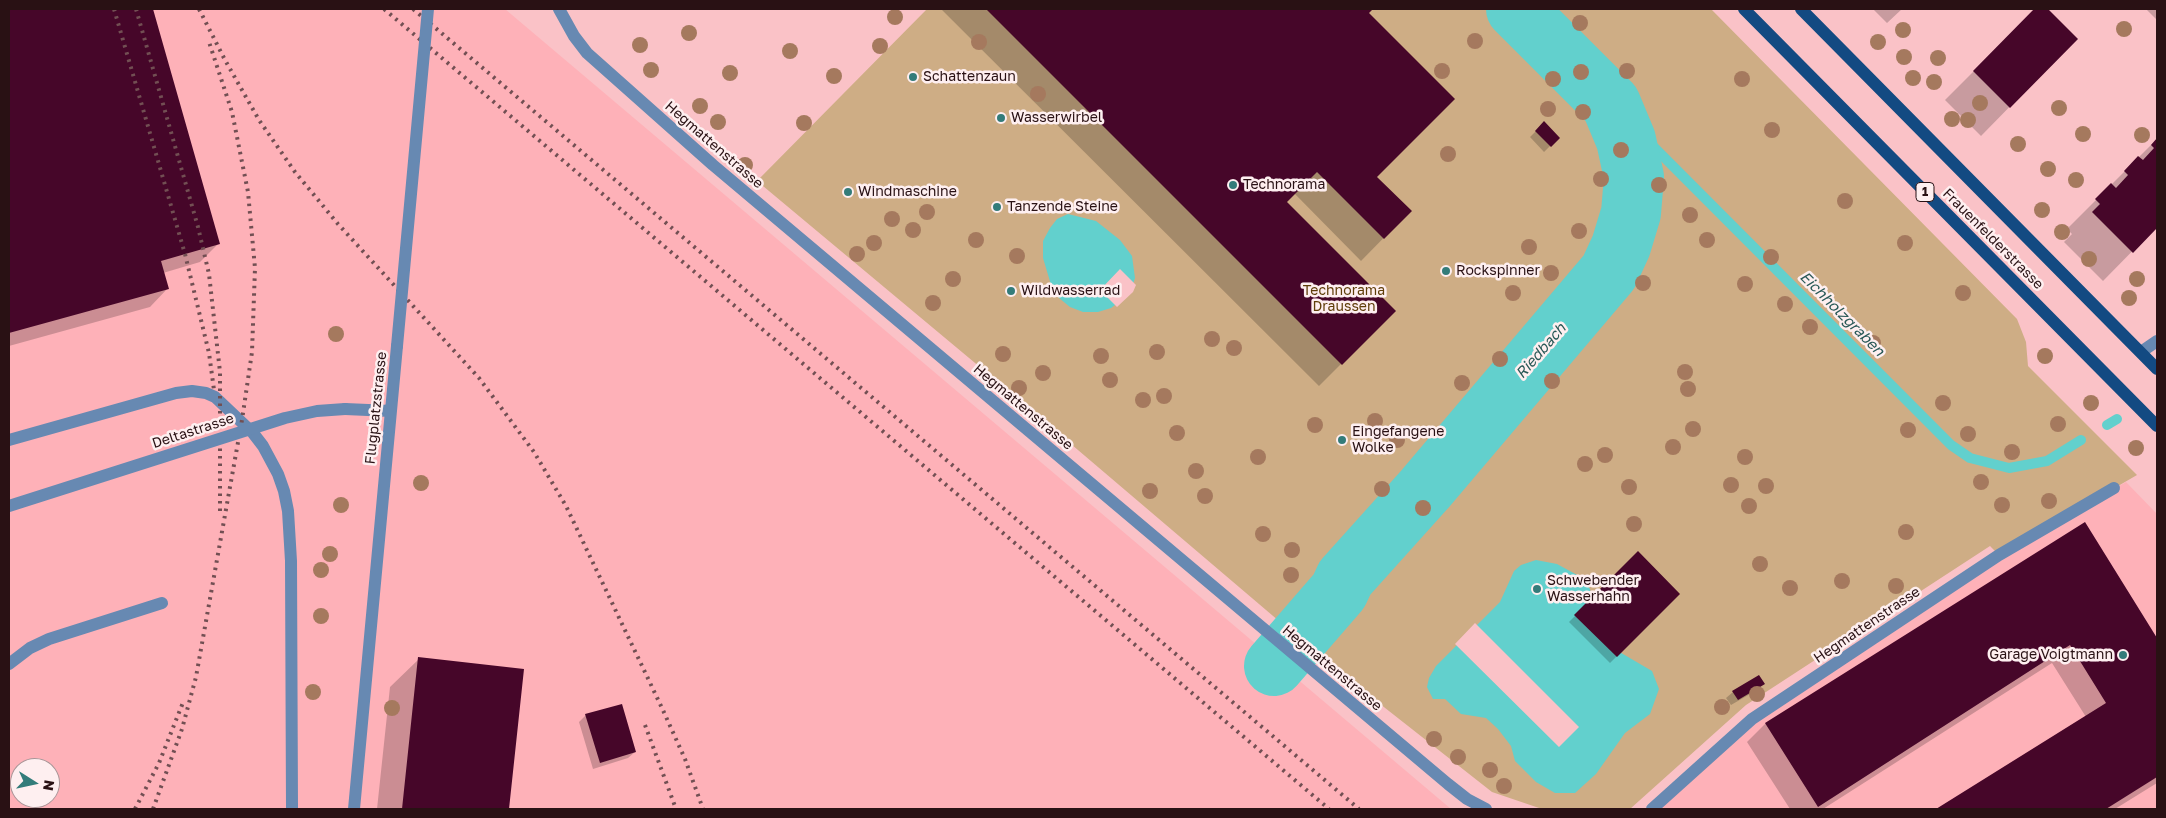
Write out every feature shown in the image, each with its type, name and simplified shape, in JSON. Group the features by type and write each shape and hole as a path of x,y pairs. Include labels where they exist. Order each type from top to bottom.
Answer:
{"main road":[{"name":"Frauenfelderstrasse","path":"1744,9 2157,426"},
{"name":"Frauenfelderstrasse","path":"1801,9 2157,369"}],"street":[{"name":"Flugplatzstrasse","path":"354,809 428,9"},
{"name":"Hegmattenstrasse","path":"559,9 574,36 601,66 720,170 1322,679 1448,784 1467,799 1486,809"},
{"path":"2141,352 2157,341"},
{"path":"9,440 192,391 206,393 215,397 253,433 263,446 278,474 288,511 291,561 292,809"},
{"name":"Deltastrasse","path":"9,506 285,418 317,411 344,409 391,411"},
{"name":"Hegmattenstrasse","path":"1652,809 1752,719 1999,555 2114,488"},
{"path":"9,664 30,648 49,639 162,603"}],"shaded area":[{"path":"9,9 505,9 1451,809 9,809"},
{"path":"2126,482 2157,514 2157,806 2154,809 1652,809 1713,752 1999,555"}],"green space":[{"name":"Technorama Draussen","path":"927,9 1711,9 2017,319 2026,342 2028,366 2137,475 1999,555 1990,546 1746,705 1630,809 1542,809 1492,792 1333,667 1011,393 757,181"}],"water":[{"path":"1068,214 1096,221 1120,240 1132,256 1135,278 1131,290 1111,308 1098,312 1083,312 1070,307 1059,298 1052,288 1043,258 1043,241 1057,219"},
{"path":"1536,560 1557,564 1579,576 1590,589 1594,618 1611,647 1652,671 1659,689 1650,714 1625,733 1596,774 1575,793 1555,793 1536,782 1515,761 1511,746 1498,729 1486,718 1461,714 1445,699 1433,699 1427,687 1429,678 1436,666 1500,602 1514,571 1521,565"}],"pier":[{"path":"1120,269 1136,285 1133,292 1117,307 1100,290"},
{"path":"1475,623 1579,727 1559,747 1455,644"}],"building":[{"path":"9,9 153,9 220,244 161,261 169,289 9,333"},
{"name":"Technorama","path":"986,9 1373,9 1369,13 1455,99 1377,177 1412,211 1384,239 1317,172 1287,202 1396,311 1342,365"},
{"path":"2034,9 2048,9 2078,39 2010,108 1973,71"},
{"path":"1544,121 1560,138 1551,147 1535,131"},
{"path":"2157,138 2157,228 2133,253 2092,212 2100,204 2095,199 2111,183 2116,188 2128,175 2124,171 2138,156 2143,160 2154,148 2151,145"},
{"path":"2085,522 2157,638 2157,777 2106,809 1936,809 2106,703 2070,645 1818,807 1765,723"},
{"path":"1638,551 1680,594 1617,657 1574,615"},
{"path":"418,657 524,669 509,809 402,809"},
{"path":"1759,675 1765,684 1738,700 1732,691"},
{"path":"622,704 636,752 600,763 585,714"}],"waterway":[{"name":"Riedbach","path":"1274,666 1339,591 1345,578 1425,489 1609,272 1621,246 1631,213 1634,177 1626,140 1611,104 1516,9"},
{"name":"Eichholzgraben","path":"1611,104 1951,445 1970,458 2009,468 2047,461 2081,440"},
{"name":"Eichholzgraben","path":"2107,425 2117,419"}],"railway":[{"path":"114,9 185,254 209,353 214,390"},
{"path":"136,9 198,227 209,274 220,372 220,511"},
{"path":"199,9 259,120 295,172 338,224 479,378 534,452 566,506 662,708 685,759 703,809"},
{"path":"384,9 1329,809"},
{"path":"413,9 1359,809"},
{"path":"153,809 182,729 196,677 242,420 252,352 255,268 248,192 232,112 209,42"},
{"path":"135,809 159,763 184,700"},
{"path":"645,725 676,809"}],"place":[{"name":"Schattenzaun","path":"913,77"},
{"name":"Wasserwirbel","path":"1001,118"},
{"name":"Technorama","path":"1233,185"},
{"name":"Windmaschine","path":"848,192"},
{"name":"Tanzende Steine","path":"997,207"},
{"name":"Rockspinner","path":"1446,271"},
{"name":"Wildwasserrad","path":"1011,291"},
{"name":"Eingefangene Wolke","path":"1342,440"},
{"name":"Schwebender Wasserhahn","path":"1537,589"},
{"name":"Garage Voigtmann","path":"2123,655"}]}
